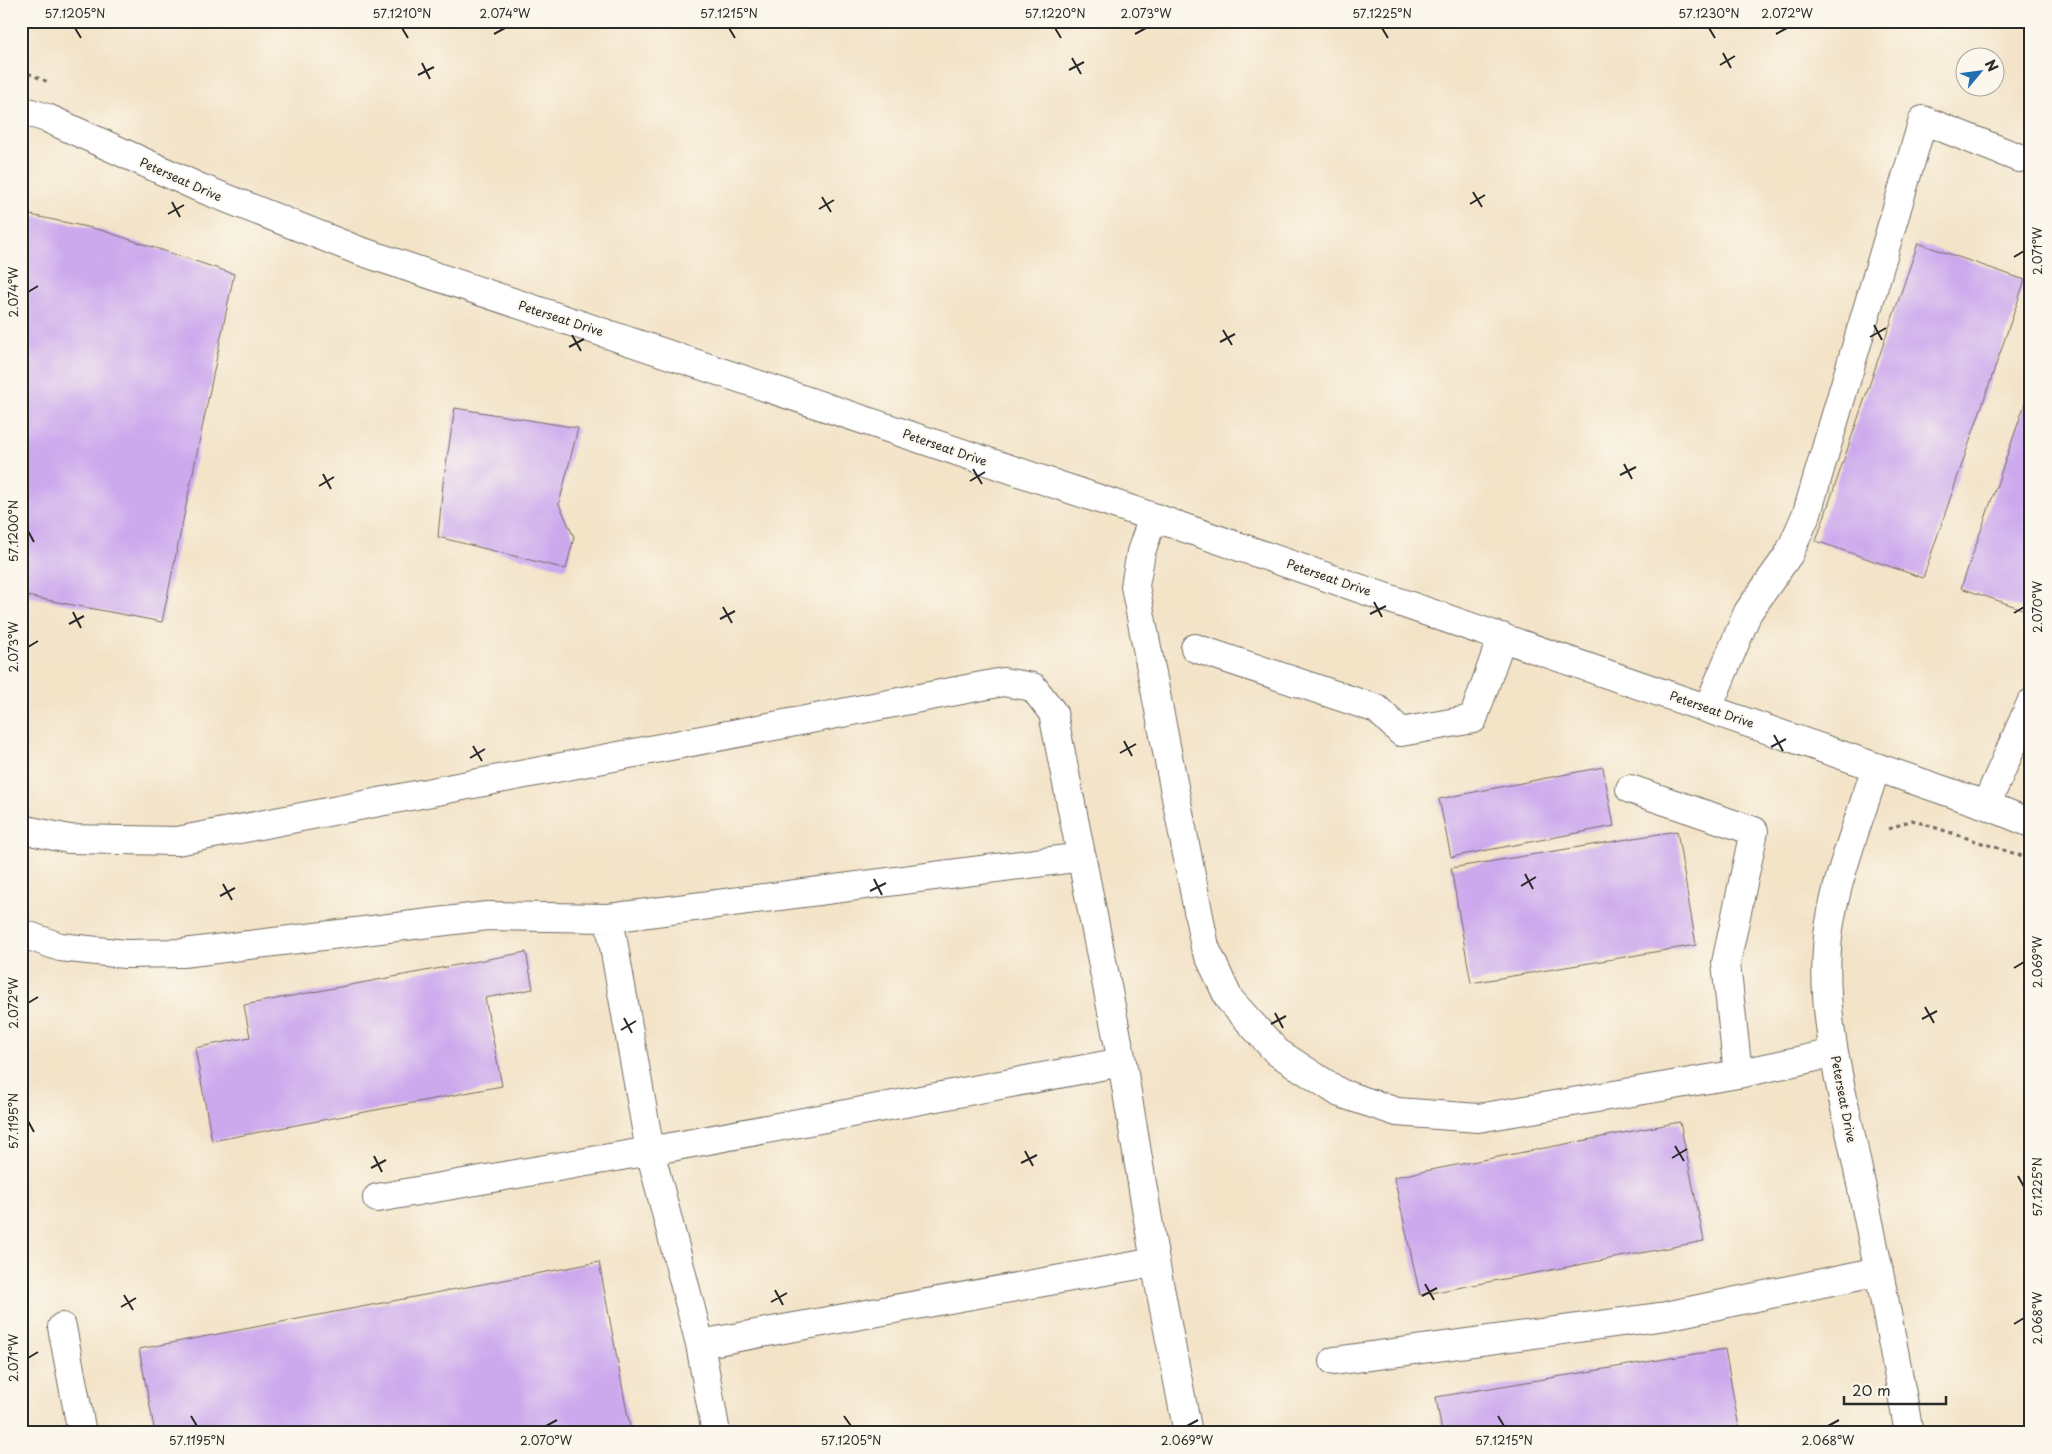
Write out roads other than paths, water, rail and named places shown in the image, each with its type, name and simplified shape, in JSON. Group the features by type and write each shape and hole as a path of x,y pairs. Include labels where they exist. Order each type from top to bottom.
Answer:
{"street":[{"name":"Peterseat Drive","path":"21,110 47,118 198,187 357,250 1154,517 1708,708 1986,805 2031,823"},
{"path":"1708,708 1748,612 1789,554 1808,513 1924,120 2019,158"},
{"path":"1154,517 1141,552 1135,586 1205,947 1229,999 1277,1052 1340,1094 1397,1112 1478,1118 1738,1074 1834,1054"},
{"path":"1195,648 1377,709 1401,732 1473,718 1502,637"},
{"path":"21,828 68,839 177,841 1002,682 1033,687 1053,713 1122,1062 1155,1262 1188,1433"},
{"path":"1986,805 2031,702"},
{"name":"Peterseat Drive","path":"1876,767 1833,906 1826,947 1826,990 1834,1054 1879,1271 1909,1433"},
{"path":"1630,788 1754,831 1726,963 1738,1074"},
{"path":"21,933 60,947 125,954 183,953 487,916 609,918 1082,856"},
{"path":"609,918 650,1151 700,1344 716,1433"},
{"path":"377,1198 650,1151 1122,1062"},
{"path":"700,1344 1155,1262"},
{"path":"1334,1361 1666,1316 1879,1271"},
{"path":"62,1327 82,1433"}]}
